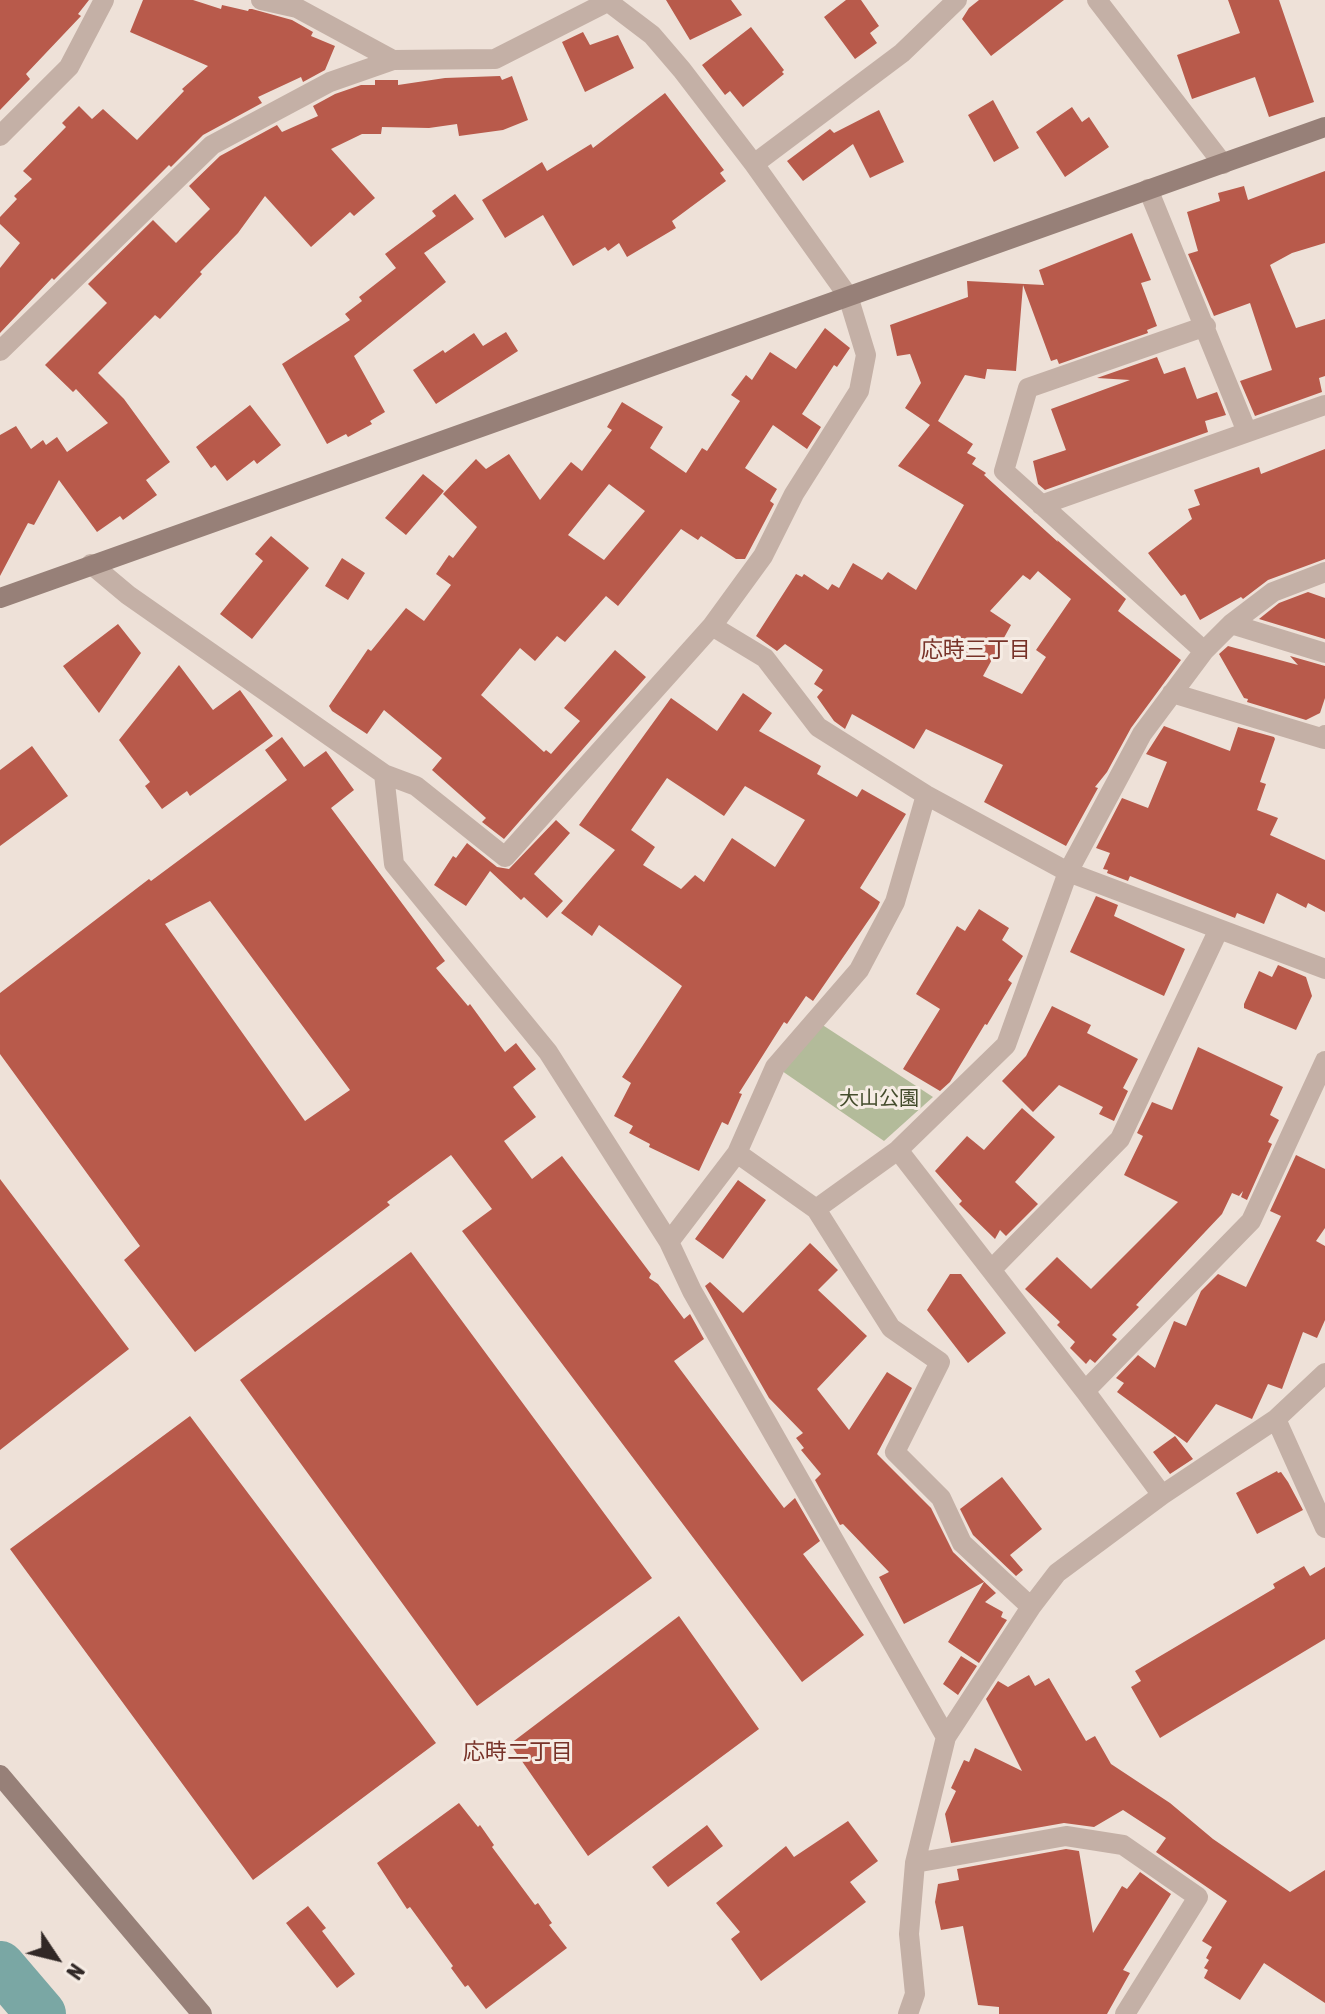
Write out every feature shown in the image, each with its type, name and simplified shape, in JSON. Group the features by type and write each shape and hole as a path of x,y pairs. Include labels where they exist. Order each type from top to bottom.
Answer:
{"street":[{"path":"0,136 69,67 104,0"},
{"path":"261,0 297,8 393,60"},
{"path":"0,351 212,145 330,82 393,60 495,59 608,0 652,35 682,70 848,296 866,355 859,391 794,494 763,556 712,626 505,857 416,786 384,774 128,595 91,564"},
{"path":"754,164 902,53 957,0"},
{"path":"1097,0 1223,164"},
{"path":"0,598 1325,127"},
{"path":"1148,189 1247,432"},
{"path":"1204,651 1004,471 1028,388 1206,326"},
{"path":"1041,505 1325,405"},
{"path":"816,1209 898,1150 1006,1045 1068,872 1142,734 1204,651 1231,624 1273,592 1325,572"},
{"path":"1231,624 1325,653"},
{"path":"712,626 765,658 818,727 926,795 1068,872 1325,969"},
{"path":"1172,693 1324,739 1325,735"},
{"path":"384,774 394,864 548,1052 669,1242 692,1291 946,1737"},
{"path":"669,1242 737,1153 775,1067 859,970 895,902 926,795"},
{"path":"991,1270 1120,1139 1219,929"},
{"path":"1085,1391 1251,1221 1325,1061"},
{"path":"898,1150 1162,1495"},
{"path":"737,1153 816,1209 891,1328 940,1362 895,1452 941,1498 962,1543 1031,1607"},
{"path":"908,2014 915,1994 909,1934 915,1863 946,1737 1031,1607 1057,1573 1162,1495 1276,1419 1325,1373"},
{"path":"1276,1419 1325,1528"},
{"path":"3,1785 202,2014"},
{"path":"915,1863 1066,1836 1123,1845 1198,1897 1125,2014"}],"green space":[{"name":"大山公園","path":"821,1024 933,1097 884,1141 782,1071"}],"building":[{"path":"0,0 89,0 78,14 81,16 26,74 30,79 0,110"},
{"path":"143,0 193,0 221,9 222,5 248,11 252,9 292,20 313,32 311,36 335,46 325,70 303,82 301,77 258,97 262,103 203,135 54,280 52,278 0,333 0,268 20,243 0,224 0,217 17,199 14,196 32,179 23,171 66,127 62,123 79,106 92,119 103,109 137,140 184,91 182,89 208,66 130,32"},
{"path":"666,0 731,0 742,15 690,40"},
{"path":"846,0 861,0 879,26 870,33 877,43 855,59 824,17"},
{"path":"979,0 1064,0 991,56 962,19"},
{"path":"1228,0 1279,0 1314,102 1269,117 1255,77 1192,99 1177,55 1240,33"},
{"path":"751,27 784,74 743,107 730,91 725,95 702,65"},
{"path":"583,32 590,45 618,35 634,68 585,92 562,42"},
{"path":"500,76 502,80 512,76 528,120 503,130 459,136 457,124 429,128 382,127 381,134 362,134 331,149 375,198 354,216 350,212 311,247 265,196 238,233 160,319 155,315 98,373 124,399 170,462 146,480 157,495 123,520 120,516 97,532 59,480 34,525 28,523 0,576 0,435 16,426 31,449 43,440 46,445 57,437 67,452 108,423 76,389 73,392 45,365 107,303 88,284 153,220 176,243 210,209 189,186 220,156 277,125 282,132 318,116 313,106 335,94 361,85 375,85 375,80 398,80 398,85 445,78"},
{"path":"665,93 724,170 720,173 726,181 672,221 676,228 627,257 619,243 608,251 605,247 573,266 543,215 505,238 482,200 542,162 547,171 591,144 593,148"},
{"path":"993,100 1019,148 994,162 968,115"},
{"path":"1072,107 1082,122 1089,117 1109,147 1065,177 1036,132"},
{"path":"879,110 904,162 870,178 853,144 803,181 787,161 830,129 834,133"},
{"path":"1325,171 1325,243 1292,253 1270,265 1296,328 1325,319 1325,376 1319,378 1322,392 1255,416 1240,381 1272,370 1250,303 1214,316 1188,254 1198,251 1187,212 1220,201 1218,193 1244,186 1248,200"},
{"path":"455,194 474,219 424,253 446,282 354,356 385,412 370,421 372,424 327,444 282,364 350,320 345,314 362,301 359,297 396,268 385,254 436,216 432,211"},
{"path":"1132,233 1151,280 1141,283 1157,326 1147,330 1148,333 1059,364 1057,359 1051,361 1023,285 1016,371 987,369 985,379 965,375 938,421 973,444 967,453 976,458 972,464 986,473 984,475 1058,542 1126,599 1118,611 1181,660 1131,728 1107,772 1095,787 1098,788 1066,846 984,802 1003,765 926,729 914,749 852,714 845,729 834,721 817,697 823,690 814,684 823,670 785,644 777,651 756,636 796,574 802,577 804,574 828,590 832,584 839,588 853,563 882,580 888,572 916,590 964,505 898,466 930,425 905,408 921,383 910,354 897,356 890,325 968,297 967,281 1044,285 1039,270","holes":["1038,571 1071,599 1036,650 1046,657 1022,694 983,676 1011,625 990,611 1023,575 1030,580"]},
{"path":"825,328 850,348 837,367 834,365 802,414 821,427 807,449 773,425 745,468 777,489 770,501 774,504 745,559 736,559 701,536 698,540 681,529 618,606 606,596 565,642 557,636 535,661 520,648 481,695 544,752 546,750 551,754 580,721 564,708 615,650 646,677 504,839 482,822 486,818 432,770 442,758 384,710 367,734 332,711 329,706 368,649 371,651 406,608 424,621 451,585 436,574 449,555 453,558 477,527 443,494 476,459 486,469 509,454 540,500 571,462 582,471 612,430 607,427 622,402 663,427 650,448 686,473 702,448 707,451 740,401 731,395 746,375 752,380 770,352 796,369","holes":["609,484 645,511 604,560 568,535"]},
{"path":"506,332 518,351 436,404 413,370 474,333 483,346"},
{"path":"1157,357 1164,374 1185,367 1197,399 1217,392 1226,415 1205,421 1208,432 1045,490 1038,484 1033,461 1066,450 1051,409 1130,380 1097,378"},
{"path":"250,405 281,445 257,464 254,460 227,481 215,465 211,468 196,447"},
{"path":"1325,449 1325,559 1268,580 1243,599 1241,597 1200,620 1185,594 1181,596 1148,553 1192,519 1188,509 1200,505 1194,490 1259,467 1261,474"},
{"path":"423,474 444,491 406,535 385,518"},
{"path":"271,536 309,568 252,639 220,614 263,561 255,554"},
{"path":"342,558 365,573 348,600 325,586"},
{"path":"1308,592 1325,598 1325,639 1259,619 1279,603"},
{"path":"118,624 141,653 99,713 63,666"},
{"path":"1228,646 1298,665 1290,656 1325,666 1325,698 1320,713 1306,720 1247,702 1219,654"},
{"path":"179,665 213,710 240,690 273,736 190,796 187,791 162,809 145,786 150,782 119,740"},
{"path":"743,693 772,713 759,731 821,766 817,774 857,797 862,789 906,814 860,888 880,902 877,908 813,1001 806,996 787,1024 784,1022 739,1093 742,1094 728,1125 722,1122 699,1171 649,1147 650,1144 629,1133 633,1126 614,1116 631,1083 622,1077 682,986 599,925 592,936 561,913 615,850 579,825 671,698 717,731","holes":["667,778 724,816 745,786 805,820 775,867 732,838 704,882 695,875 681,889 643,865 655,847 631,830"]},
{"path":"1164,726 1230,751 1238,727 1274,737 1260,782 1266,784 1257,810 1278,818 1270,835 1325,860 1325,912 1308,903 1306,908 1277,893 1264,924 1237,913 1235,918 1130,876 1128,881 1103,869 1110,853 1096,848 1122,798 1148,808 1167,762 1146,754"},
{"path":"282,737 304,767 326,751 354,790 331,808 445,961 436,968 468,1006 470,1004 505,1052 516,1043 536,1069 513,1087 536,1117 504,1141 532,1179 562,1156 651,1274 649,1278 658,1284 684,1319 690,1314 704,1339 674,1361 784,1508 795,1498 820,1541 803,1554 864,1635 802,1682 462,1231 492,1209 451,1155 387,1202 390,1205 195,1352 124,1260 140,1246 0,1054 0,993 149,879 151,881 287,780 265,750","holes":["210,901 350,1090 305,1121 165,924"]},
{"path":"32,746 68,796 0,846 0,770"},
{"path":"556,820 570,833 534,874 563,901 547,918 524,897 521,900 490,871 466,906 434,885 453,856 456,858 467,843 497,867 509,869"},
{"path":"1096,896 1118,905 1114,916 1185,949 1164,996 1070,952"},
{"path":"979,909 1009,928 1002,940 1023,956 1008,980 1012,983 987,1025 950,1082 940,1091 903,1069 940,1009 916,994 957,926 965,931"},
{"path":"1278,965 1306,977 1312,996 1296,1030 1244,1008 1259,971 1272,977"},
{"path":"1052,1006 1091,1025 1087,1033 1138,1059 1123,1088 1128,1091 1114,1121 1099,1114 1103,1107 1059,1085 1033,1112 1002,1081 1026,1056"},
{"path":"1198,1047 1283,1087 1270,1115 1279,1120 1268,1142 1272,1144 1247,1200 1241,1197 1243,1191 1239,1196 1232,1193 1222,1214 1136,1305 1139,1307 1112,1335 1117,1339 1095,1363 1090,1359 1086,1364 1070,1348 1075,1342 1057,1325 1060,1322 1025,1289 1057,1257 1091,1289 1178,1202 1124,1175 1143,1136 1137,1133 1152,1102 1172,1110"},
{"path":"1022,1108 1055,1137 1015,1182 1038,1204 1006,1236 1000,1230 995,1239 959,1204 962,1201 935,1171 967,1136 984,1150"},
{"path":"1296,1155 1325,1169 1325,1228 1316,1241 1325,1246 1325,1320 1317,1338 1303,1332 1282,1389 1268,1384 1252,1419 1216,1404 1187,1443 1117,1392 1124,1383 1116,1378 1138,1355 1155,1368 1174,1321 1186,1326 1201,1291 1218,1274 1246,1287 1281,1216 1270,1211"},
{"path":"0,1179 129,1349 0,1450"},
{"path":"738,1180 766,1200 723,1259 695,1239"},
{"path":"810,1243 838,1270 818,1290 867,1336 817,1389 849,1430 887,1372 912,1388 877,1454 931,1508 953,1552 996,1593 985,1602 1003,1612 1001,1617 1007,1620 979,1663 948,1642 984,1582 904,1624 879,1577 889,1572 843,1524 840,1525 815,1480 821,1474 801,1450 804,1448 796,1438 803,1433 769,1398 705,1286 710,1282 743,1313"},
{"path":"411,1252 652,1578 477,1706 240,1380"},
{"path":"950,1274 961,1274 1006,1333 968,1363 927,1310"},
{"path":"190,1416 436,1743 253,1880 10,1549"},
{"path":"1175,1436 1193,1459 1170,1474 1153,1452"},
{"path":"1277,1471 1288,1482 1303,1510 1257,1534 1236,1493"},
{"path":"1002,1477 1042,1529 1010,1555 1023,1570 1016,1576 973,1535 960,1509"},
{"path":"1304,1566 1310,1576 1325,1567 1325,1639 1160,1738 1131,1687 1141,1681 1135,1671 1275,1588 1273,1584"},
{"path":"679,1616 759,1729 588,1856 510,1744"},
{"path":"961,1656 977,1666 958,1695 943,1684"},
{"path":"1029,1675 1035,1686 1049,1678 1086,1741 1095,1736 1111,1764 1170,1803 1213,1839 1290,1892 1325,1870 1325,2003 1264,1963 1240,2000 1204,1978 1208,1970 1204,1968 1209,1960 1206,1958 1212,1947 1202,1941 1227,1901 1156,1852 1166,1838 1123,1810 1094,1827 1064,1823 951,1843 945,1814 956,1791 951,1788 964,1760 969,1762 975,1748 1022,1771 986,1699 998,1681 1008,1687"},
{"path":"459,1803 478,1827 480,1825 494,1845 492,1847 535,1905 538,1903 552,1923 549,1925 567,1948 486,2009 468,1985 465,1987 377,1863"},
{"path":"848,1821 878,1861 850,1882 866,1902 761,1981 731,1939 740,1932 716,1903 786,1846 794,1857"},
{"path":"707,1825 723,1846 668,1887 652,1867"},
{"path":"1066,1849 1079,1851 1093,1933 1122,1886 1127,1889 1140,1872 1171,1894 1123,1970 1130,1973 1107,2014 999,2014 999,2007 978,2005 963,1926 941,1930 935,1902 938,1884 959,1880 957,1869"},
{"path":"308,1906 326,1928 322,1931 355,1974 337,1988 286,1923"}],"waterway":[{"path":"0,1966 41,2014"}],"district":[{"name":"応時三丁目","path":"976,650"},
{"name":"応時二丁目","path":"518,1752"}]}
